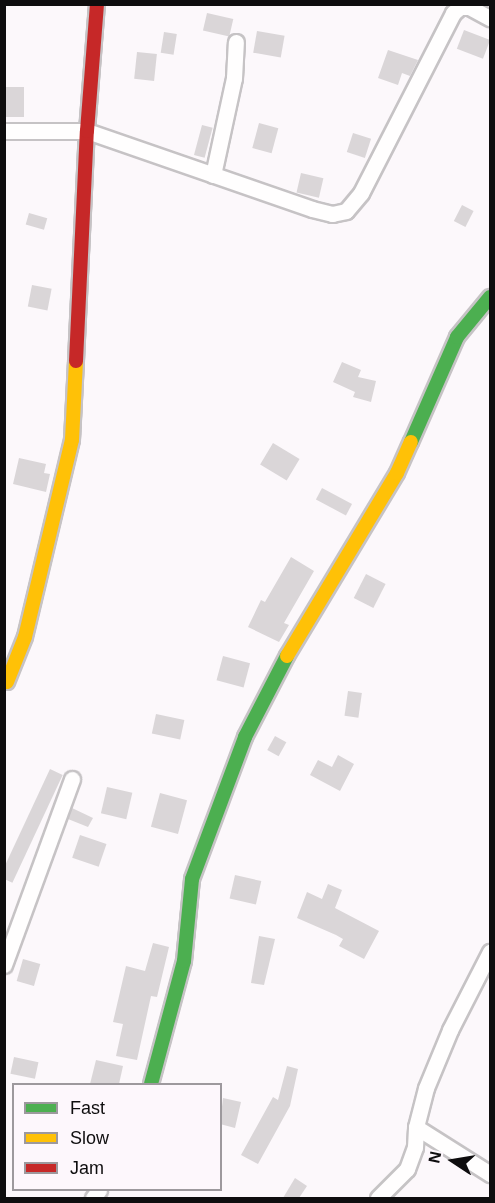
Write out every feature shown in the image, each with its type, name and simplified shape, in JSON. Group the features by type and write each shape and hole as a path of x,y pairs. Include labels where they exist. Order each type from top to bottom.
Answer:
{"street":[{"path":"6,682 25,637 72,440 87,131 98,4"},
{"path":"4,130 87,131 312,209 332,214 346,211 361,193 453,13 460,7 469,7 490,18"},
{"path":"213,175 234,78 236,42"},
{"path":"151,1083 184,961 192,879 245,737 292,645 398,473 457,337 490,297"},
{"path":"4,964 72,779"},
{"path":"378,1198 407,1169 415,1147 416,1127 426,1088 450,1030 490,952"},
{"path":"416,1127 490,1174"}],"building":[{"path":"207,13 233,19 229,37 203,31"},
{"path":"464,30 490,40 483,59 457,49"},
{"path":"257,31 285,36 281,58 253,53"},
{"path":"164,32 177,34 174,55 161,53"},
{"path":"388,50 418,60 410,76 402,73 398,85 378,78"},
{"path":"137,52 157,54 154,81 134,79"},
{"path":"4,87 24,87 24,117 4,117"},
{"path":"259,123 278,128 272,153 252,148"},
{"path":"202,125 213,128 205,158 194,155"},
{"path":"353,133 371,139 365,158 347,152"},
{"path":"301,173 323,178 319,198 297,192"},
{"path":"462,205 474,211 465,227 454,221"},
{"path":"29,213 47,218 44,230 26,225"},
{"path":"32,285 52,289 47,310 28,307"},
{"path":"342,362 361,370 358,377 376,381 371,402 353,397 355,392 333,382"},
{"path":"273,443 300,459 287,480 260,464"},
{"path":"19,458 46,464 44,473 50,474 46,492 13,484"},
{"path":"322,488 352,504 346,515 316,499"},
{"path":"291,557 314,571 284,623 289,625 279,642 248,627 261,600 265,602"},
{"path":"366,574 386,584 373,608 354,598"},
{"path":"223,656 250,663 244,687 217,680"},
{"path":"348,691 362,693 358,718 345,716"},
{"path":"156,714 184,720 180,740 152,734"},
{"path":"275,736 286,742 279,756 267,750"},
{"path":"338,755 354,764 340,791 310,775 318,760 332,767"},
{"path":"50,769 63,775 12,883 4,879 4,868"},
{"path":"107,787 132,793 126,819 101,813"},
{"path":"160,793 187,800 178,834 151,827"},
{"path":"72,808 93,818 88,827 68,819"},
{"path":"80,835 106,844 99,867 72,858"},
{"path":"235,875 261,881 256,904 230,898"},
{"path":"328,884 342,890 335,908 379,931 364,959 339,946 343,939 297,918 307,892 322,899"},
{"path":"259,936 275,939 264,985 251,983"},
{"path":"153,943 169,947 157,997 151,996 137,1060 116,1056 123,1024 113,1022 126,966 145,971"},
{"path":"23,959 40,964 34,986 17,981"},
{"path":"14,1057 38,1062 35,1079 10,1074"},
{"path":"96,1060 123,1066 119,1083 90,1083"},
{"path":"287,1066 298,1069 290,1106 258,1164 241,1155 273,1097 278,1100"},
{"path":"223,1098 241,1102 235,1128 222,1125"},
{"path":"295,1178 307,1186 299,1198 283,1198"}],"traffic: fast":[{"path":"411,442 457,337 490,297"},
{"path":"151,1083 184,961 192,879 245,737 287,656"}],"traffic: slow":[{"path":"7,682 25,637 72,440 76,361"},
{"path":"287,656 397,473 411,442"}],"traffic: jam":[{"path":"76,361 87,131 97,4"}]}
